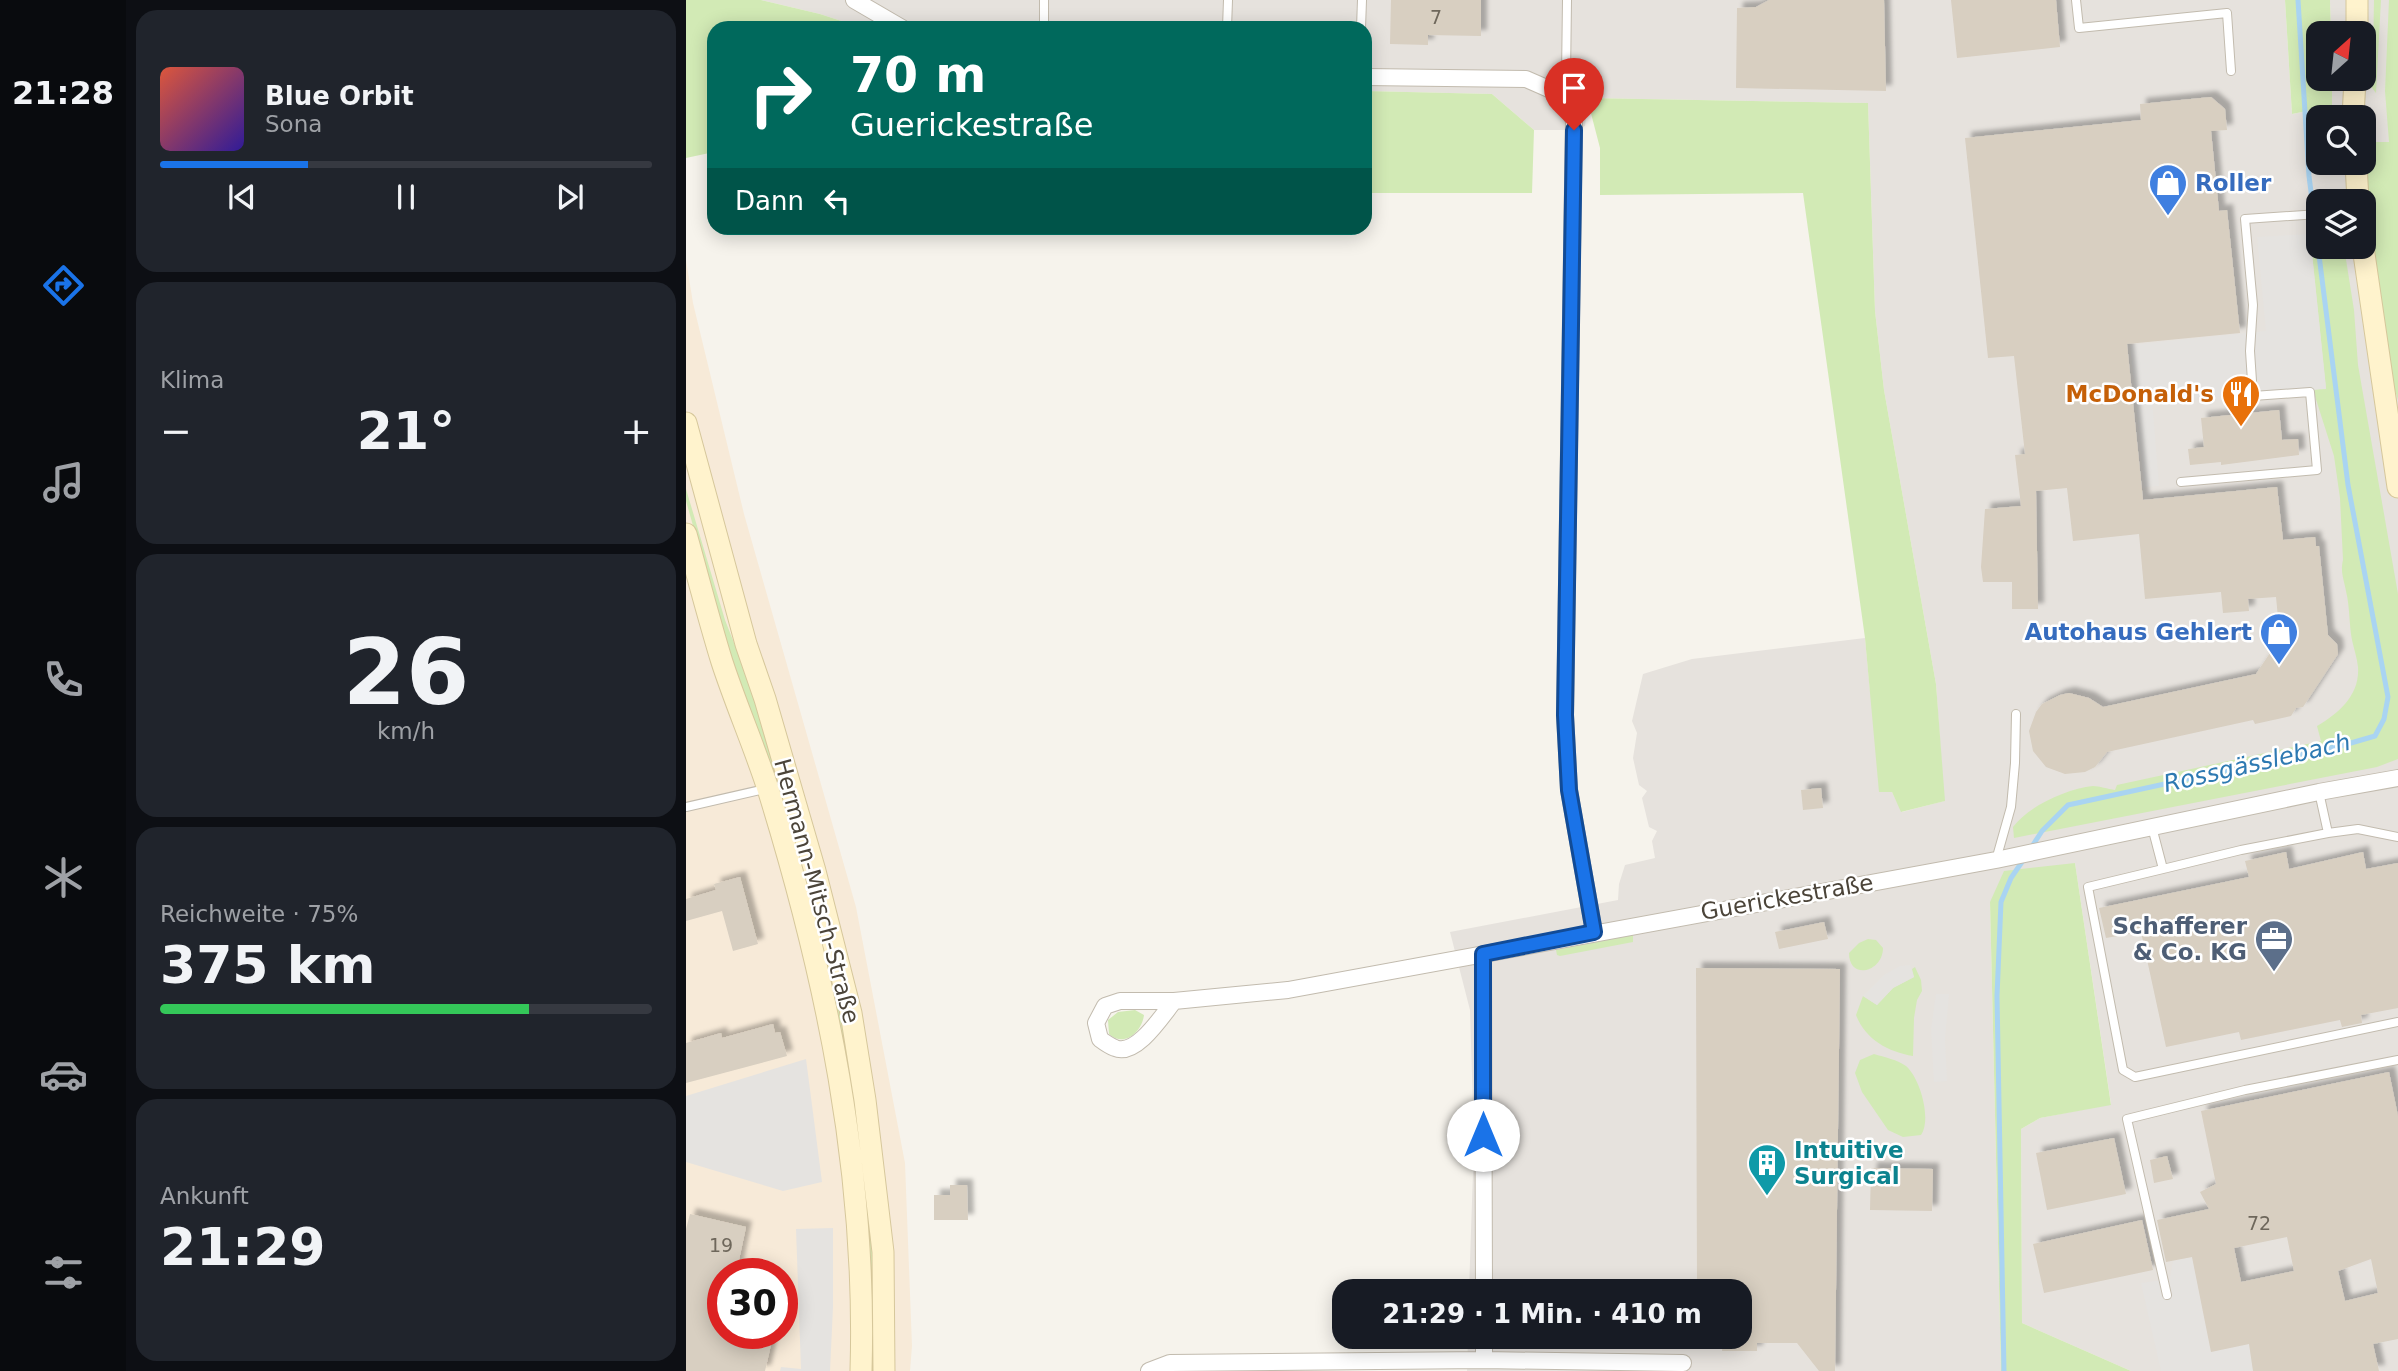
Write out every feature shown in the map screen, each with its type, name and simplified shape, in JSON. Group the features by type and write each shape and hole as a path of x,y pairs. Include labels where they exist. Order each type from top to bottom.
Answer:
{"main road":[{"path":"2357,0 2357,21"},
{"path":"2364,259 2398,484"},
{"name":"Hermann-Mitsch-Straße","path":"687,430 746,644 765,699 815,871 850,1013 866,1100 883,1252 884,1371"},
{"name":"Hermann-Mitsch-Straße","path":"686,534 722,662 768,789 817,965 832,1031 854,1183 859,1257 861,1371"}],"street":[{"path":"854,0 890,21"},
{"path":"1372,77 1526,79 1558,93 1574,120 1565,715 1569,790 1594,932"},
{"name":"Guerickestraße","path":"1174,1001 1141,1040 1129,1049 1116,1049 1100,1039 1096,1023 1105,1006 1120,1001 1174,1001 1288,990 2037,852 2319,792 2398,778"},
{"path":"1483,954 1483,1279"},
{"path":"1484,1349 1484,1360"},
{"path":"1149,1371 1170,1363 1484,1360 1683,1363"}],"lane":[{"path":"1044,0 1044,21"},
{"path":"1227,21 1228,0"},
{"path":"1361,21 1362,0"},
{"path":"1558,93 1566,77 1567,0"},
{"path":"2076,0 2078,29 2227,13 2231,71"},
{"path":"2181,482 2317,470 2310,392 2253,396 2250,351 2253,305 2245,219 2306,215"},
{"path":"2004,858 2011,807 2016,714"},
{"path":"686,807 768,789"},
{"path":"2319,792 2328,833"},
{"path":"2152,827 2163,869"},
{"path":"2398,836 2358,829 2328,833 2241,850 2088,887 2123,1070 2135,1077 2398,1022"},
{"path":"2167,1295 2127,1119 2245,1090 2398,1060"}],"shaded area":[{"path":"761,0 2285,0 2292,114 2306,111 2306,175 2376,175 2376,105 2332,105 2332,91 2376,91 2376,21 2331,21 2330,0 2398,0 2398,1371 2131,1371 2022,1323 2021,1129 2040,1118 2111,1104 2075,863 1990,902 2001,1371 1467,1371 1468,1349 1752,1349 1752,1279 1469,1279 1474,1142 1470,1010 1450,932 1618,900 1619,884 1625,865 1655,858 1652,841 1657,831 1649,827 1642,798 1647,791 1639,785 1633,758 1637,733 1632,721 1643,674 1692,659 1865,638 1870,691 1892,792 1902,812 1944,801 1936,684 1884,390 1875,311 1868,103 1588,98 1585,126 1574,130 1534,130 1492,94 1372,91 1372,21 842,21"},
{"path":"2306,234 2306,259 2313,259 2326,389 2152,400 2159,486 2144,487 2130,345 2266,331 2257,237"},
{"path":"686,260 693,303 744,514 856,907 905,1163 912,1346 910,1371 686,1371"},
{"path":"1910,965 1914,977 1893,988 1877,1005 1863,996 1884,975 1900,966"},
{"path":"1936,994 1949,994 1945,1039 1947,1081 1934,1082 1931,1030"},
{"path":"806,1059 822,1182 783,1191 686,1162 686,1096"},
{"path":"833,1228 830,1371 780,1371 781,1367 801,1369 796,1229"},
{"path":"2192,1257 2211,1352 2249,1344 2253,1371 2161,1371 2141,1283 2170,1279 2173,1261"}],"green space":[{"path":"686,0 761,0 842,21 707,21 707,154 686,158"},
{"path":"2285,0 2330,0 2331,21 2306,21 2306,91 2332,91 2332,105 2306,105 2306,111 2292,114"},
{"path":"2374,0 2381,0 2376,93 2376,21 2374,21"},
{"path":"2389,0 2398,0 2398,400 2388,367 2372,259 2376,259 2376,189 2366,189 2366,175 2376,175 2376,142 2389,142 2385,91"},
{"path":"1372,91 1492,94 1534,130 1532,193 1372,193"},
{"path":"1587,98 1868,103 1875,311 1884,390 1936,684 1945,801 1901,812 1892,792 1879,792 1865,638 1803,193 1600,195 1600,148"},
{"path":"2313,259 2346,259 2354,310 2358,365 2398,594 2398,759 2377,767 2014,838 2013,827 2028,812 2071,791 2093,786 2115,790 2117,785 2321,741 2317,726 2340,709 2352,695 2358,677 2342,572 2340,498 2334,456 2313,390 2326,388"},
{"path":"686,489 725,620 751,686 827,950 823,952 729,652 686,501"},
{"path":"2075,863 2111,1105 2040,1118 2021,1129 2022,1323 2131,1371 2001,1371 1990,902 2004,871"},
{"path":"1633,935 1633,942 1557,955 1556,950"},
{"path":"1868,939 1876,940 1883,948 1882,956 1872,968 1860,970 1850,962 1849,953 1859,943"},
{"path":"1915,967 1921,980 1922,991 1917,1000 1914,1018 1913,1056 1878,1043 1865,1031 1856,1015 1863,996 1877,1005 1893,988 1914,977 1912,969"},
{"path":"828,972 833,975 852,1068 873,1244 875,1371 870,1371 854,1110"},
{"path":"1135,1010 1144,1015 1136,1032 1126,1039 1115,1038 1109,1034 1108,1020 1118,1012"},
{"path":"1874,1054 1903,1064 1916,1080 1925,1109 1921,1135 1903,1137 1888,1130 1862,1092 1855,1073 1860,1060"}],"building":[{"path":"1391,0 1481,0 1481,36 1428,35 1428,45 1390,44"},
{"path":"1769,0 1884,0 1886,91 1736,88 1737,8 1756,7"},
{"path":"1951,0 2056,0 2060,47 1957,58"},
{"path":"2211,97 2225,109 2227,130 2211,131 2219,211 2227,210 2240,333 2127,344 2143,500 2277,487 2283,540 2315,537 2316,546 2319,546 2328,635 2337,644 2338,654 2303,707 2296,708 2291,716 2255,724 2253,720 2107,752 2095,767 2085,772 2065,774 2046,767 2033,751 2029,731 2042,704 2069,693 2089,698 2103,707 2256,674 2280,638 2276,597 2248,599 2249,611 2223,613 2221,592 2145,599 2139,534 2073,541 2067,488 2036,491 2038,609 2012,609 2012,582 1983,582 1981,567 1985,509 2021,506 2015,455 2025,454 2014,356 1988,358 1965,138 2141,120 2140,104"},
{"name":"McDonald's","path":"2279,410 2282,440 2298,439 2299,455 2221,465 2221,462 2190,465 2188,449 2204,447 2201,418"},
{"path":"1821,788 1823,808 1803,810 1801,790"},
{"name":"Schafferer & Co. KG","path":"2286,852 2289,869 2363,852 2366,869 2398,863 2398,1008 2361,1015 2362,1023 2342,1027 2340,1020 2241,1040 2239,1032 2166,1047 2141,932 2106,938 2099,908 2249,877 2245,861"},
{"path":"740,877 758,944 733,951 722,911 686,921 686,899 716,890 714,884"},
{"path":"1824,922 1828,939 1779,949 1775,932"},
{"name":"Intuitive Surgical","path":"1696,968 1840,969 1835,1371 1819,1371 1797,1343 1757,1343 1757,1351 1722,1351 1752,1349 1752,1279 1697,1279"},
{"path":"773,1024 775,1033 780,1032 787,1056 686,1083 686,1043 721,1033 722,1038"},
{"path":"2389,1072 2398,1116 2398,1339 2373,1344 2379,1371 2253,1371 2249,1344 2211,1352 2192,1257 2166,1262 2157,1220 2209,1209 2200,1192 2216,1184 2201,1111","holes":["2287,1237 2294,1271 2241,1282 2234,1248","2371,1259 2378,1293 2345,1301 2338,1271"]},
{"path":"2114,1138 2126,1194 2047,1210 2036,1153"},
{"path":"2167,1156 2173,1179 2154,1183 2150,1160"},
{"path":"1871,1168 1933,1169 1932,1211 1870,1210"},
{"path":"950,1185 967,1185 968,1220 934,1220 934,1195 950,1195"},
{"path":"690,1214 746,1227 739,1258 707,1258 707,1349 770,1349 765,1371 686,1371 686,1229"},
{"path":"2142,1220 2153,1270 2044,1293 2033,1244"}],"waterway":[{"name":"Rossgässlebach","path":"2031,848 2042,831 2068,805 2344,745 2375,736 2384,719 2388,697 2348,485 2309,176 2298,0"},
{"name":"Rossgässlebach","path":"2004,1371 1997,996 2001,902 2011,878 2024,859"}],"place":[{"name":"Roller","path":"2168,217"},
{"name":"McDonald's","path":"2241,428"},
{"name":"Autohaus Gehlert","path":"2279,666"},
{"name":"Schafferer & Co. KG","path":"2274,973"},
{"name":"Intuitive Surgical","path":"1767,1197"}],"route":[{"path":"1483,1135 1483,954 1594,932 1569,790 1565,715 1574,130"}]}
